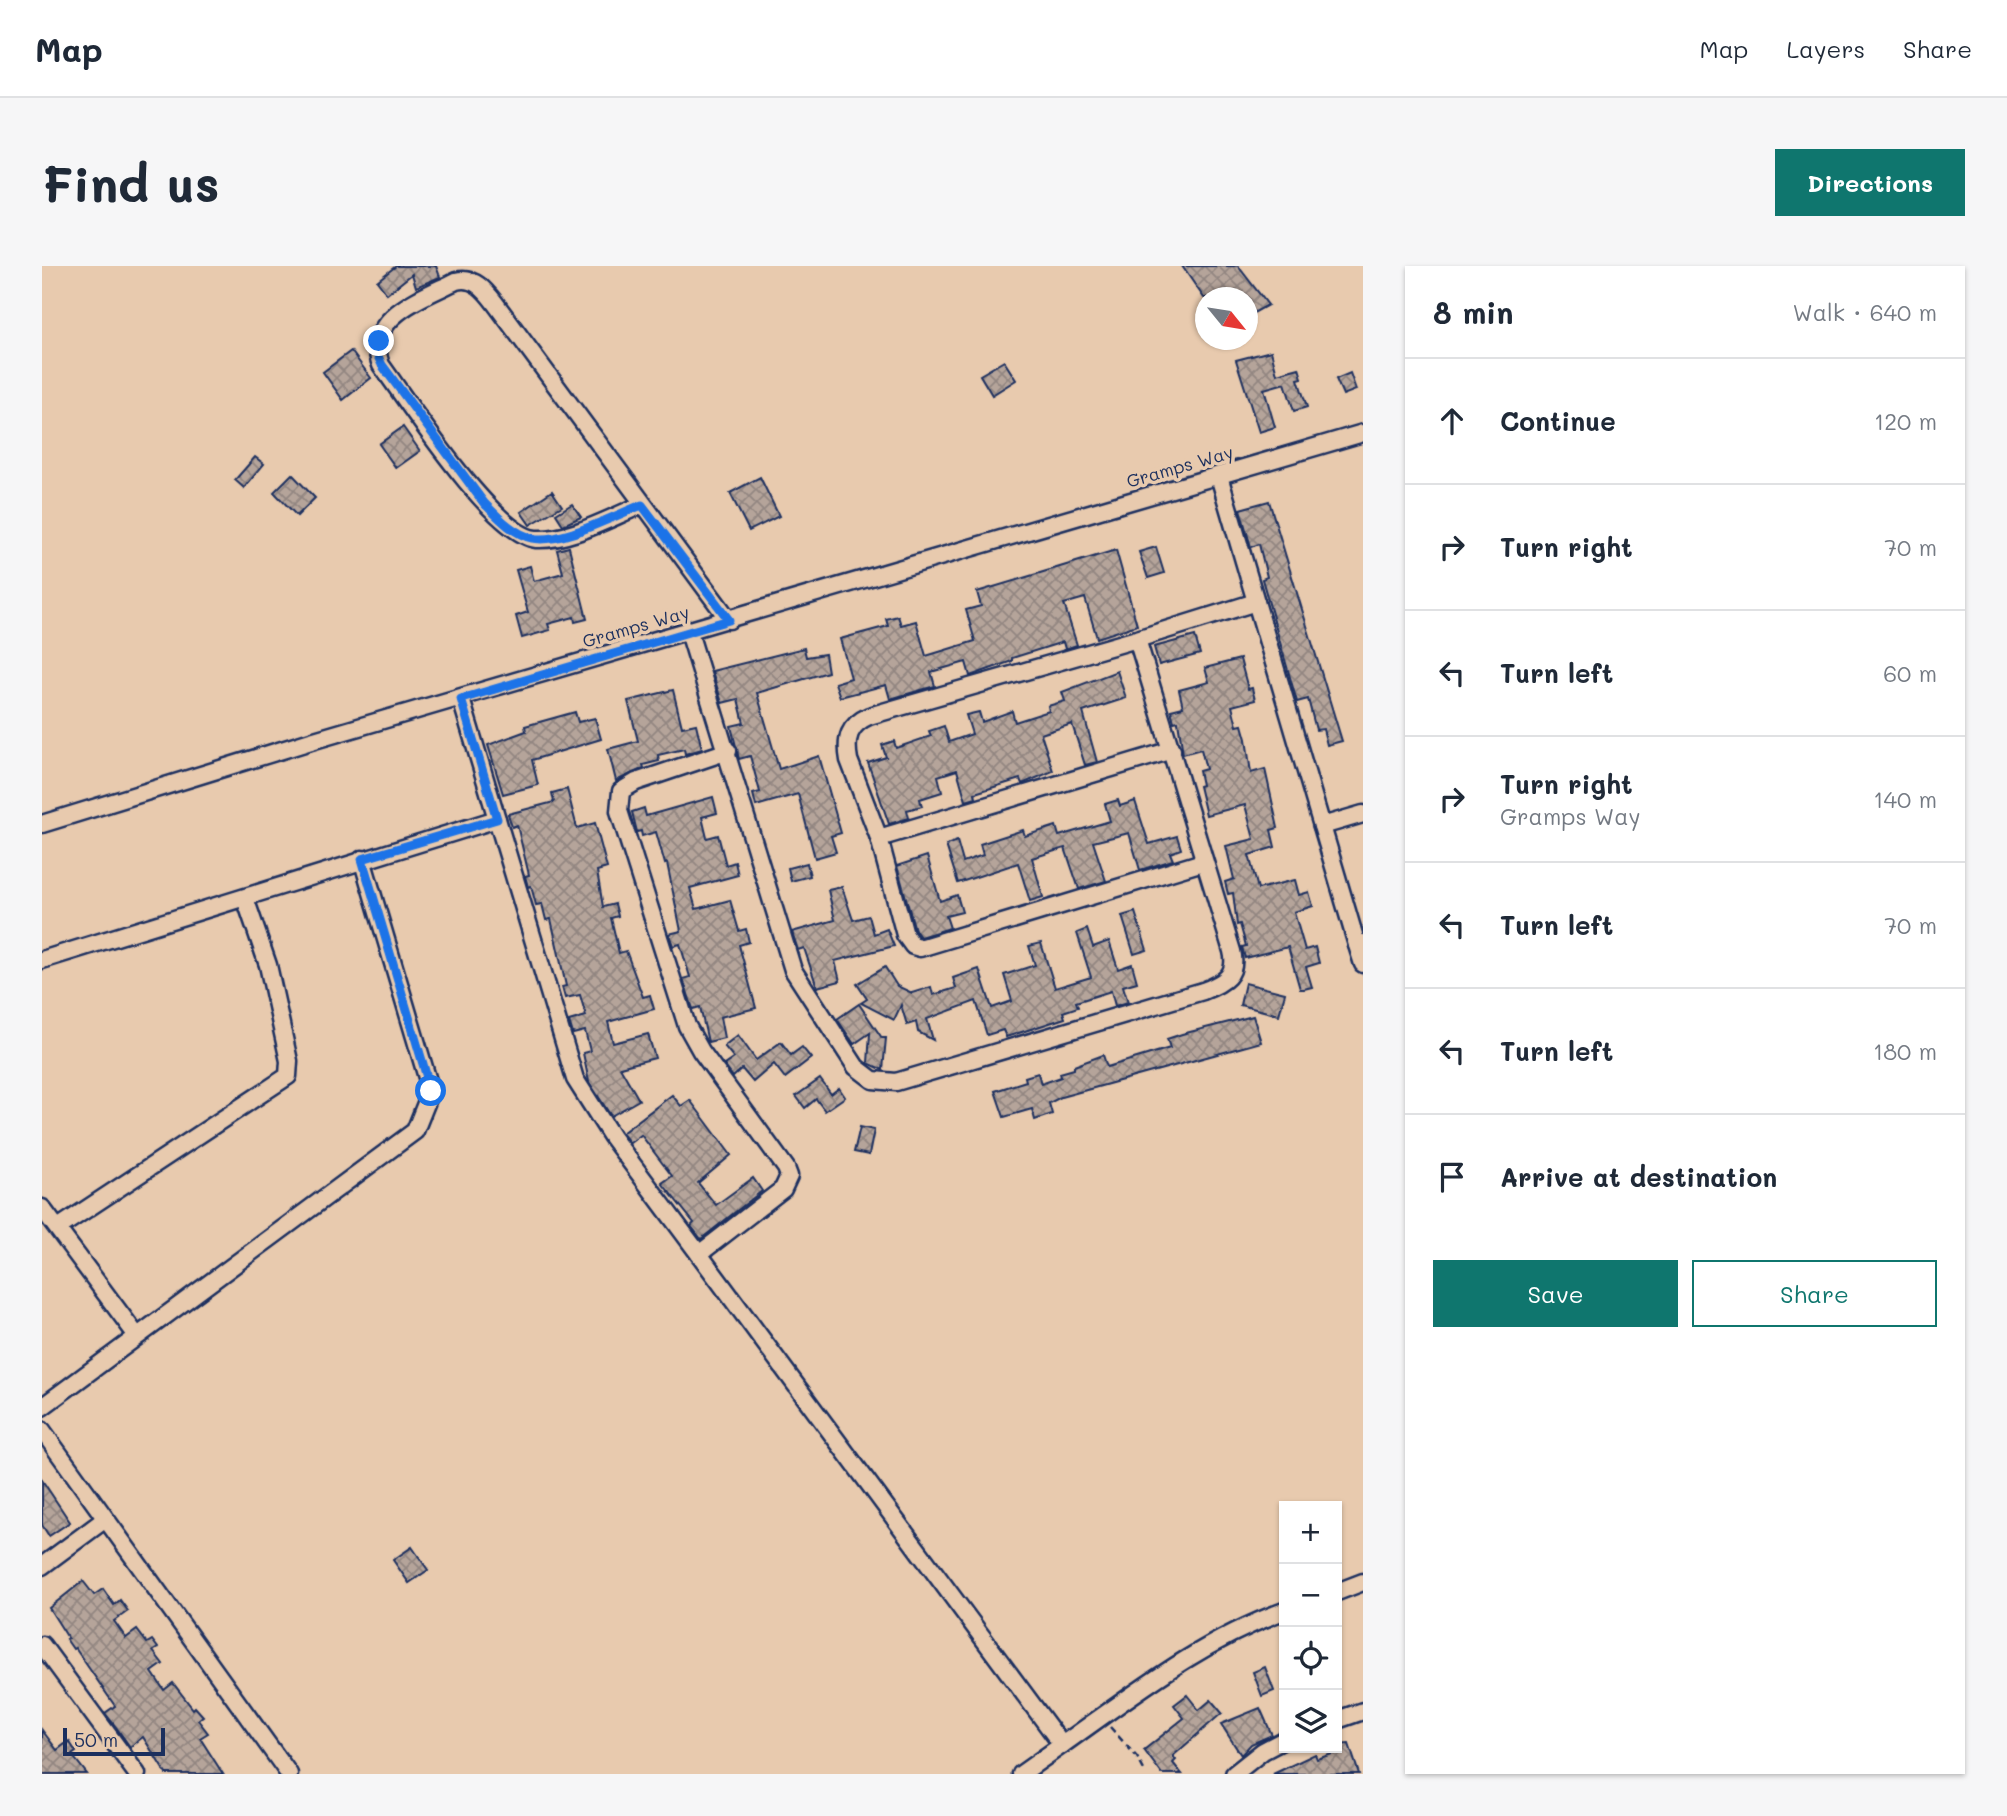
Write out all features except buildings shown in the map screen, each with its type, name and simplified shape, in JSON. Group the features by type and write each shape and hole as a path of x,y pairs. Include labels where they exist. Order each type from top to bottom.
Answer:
{"street":[{"path":"642,505 562,536 533,539 517,532 484,503 382,365 377,354 384,324 403,308 456,281 464,279 474,282 495,303 729,620"},
{"name":"Gramps Way","path":"42,824 311,741 1363,433"},
{"path":"1219,476 1322,826 1360,944 1363,964"},
{"path":"1203,862 920,948 913,946 905,934 879,838 849,760 847,739 856,722 1256,603"},
{"path":"689,632 728,751 793,970 856,1067 873,1080 905,1080 1203,991 1226,980 1235,962 1137,639"},
{"path":"461,699 581,1092 1062,1745"},
{"path":"879,838 1172,750"},
{"path":"699,1254 783,1189 789,1176 786,1168 701,1052 687,1026 619,811 618,799 621,791 636,782 728,751"},
{"path":"1322,826 1363,814"},
{"path":"42,960 497,819"},
{"path":"42,1407 415,1131 431,1091 362,859"},
{"path":"58,1228 279,1086 288,1076 289,1061 268,965 245,898"},
{"path":"42,1208 137,1336"},
{"path":"42,1430 282,1772"},
{"path":"42,1566 104,1520"},
{"path":"1342,1590 1363,1582"},
{"path":"1021,1774 1189,1656 1230,1632 1279,1613"},
{"path":"42,1644 137,1774"},
{"path":"1342,1718 1363,1711"},
{"path":"1234,1774 1263,1751 1279,1743"}],"path":[{"path":"1100,1718 1137,1757 1146,1774"}],"route":[{"path":"379,341 377,354 382,365 484,503 498,517 517,532 533,539 545,539 562,536 642,505 729,620 461,699 497,819 362,859 431,1091"}]}
